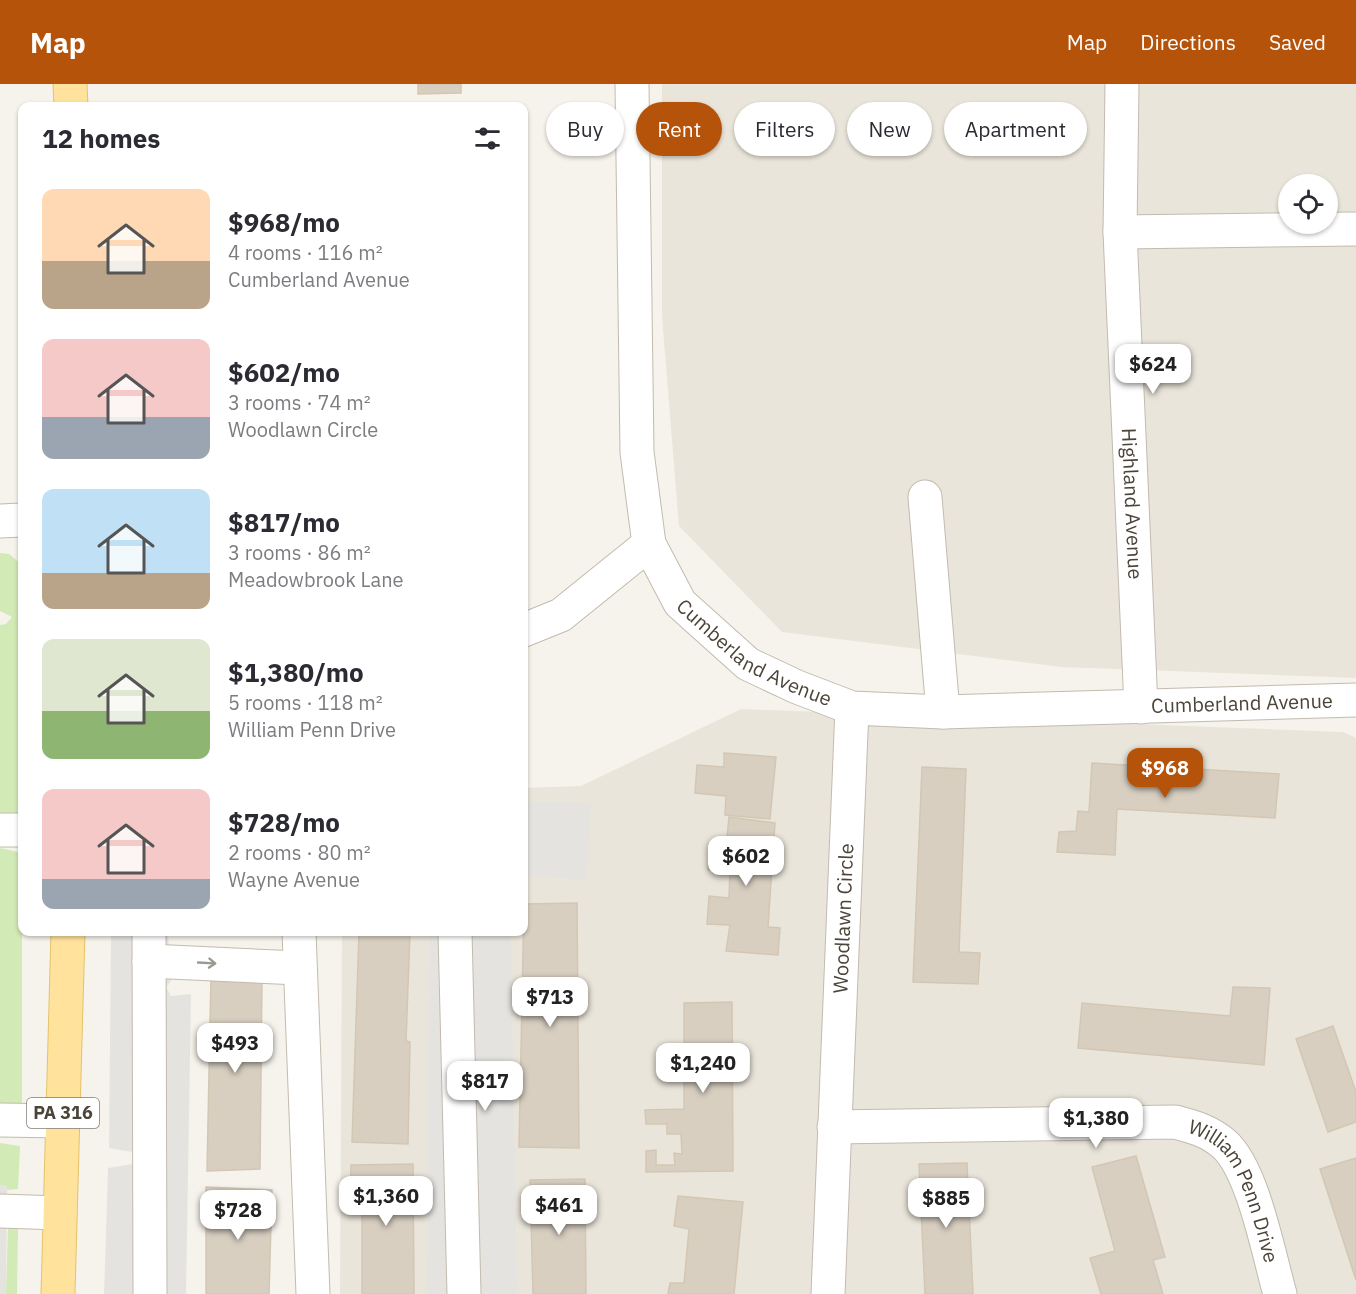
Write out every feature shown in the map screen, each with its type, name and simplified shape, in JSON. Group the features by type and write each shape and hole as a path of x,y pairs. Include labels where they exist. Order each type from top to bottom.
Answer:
{"main road":[{"path":"70,84 70,102"},
{"name":"PA 316","path":"58,1294 68,936"}],"street":[{"name":"Cumberland Avenue","path":"632,84 637,452 650,544 680,603 748,664 797,687 852,708 943,712 1356,700"},
{"name":"Highland Avenue","path":"1122,84 1120,232 1141,706"},
{"path":"1120,232 1356,229"},
{"path":"925,497 943,712"},
{"path":"0,521 18,520"},
{"path":"528,628 561,615 650,544"},
{"name":"Woodlawn Circle","path":"828,1294 852,708"},
{"path":"0,830 18,830"},
{"path":"299,936 313,1294"},
{"path":"455,936 464,1294"},
{"path":"150,1294 149,946 299,968"},
{"path":"0,1120 63,1121"},
{"name":"William Penn Drive","path":"834,1127 1175,1122 1204,1129 1226,1146 1247,1180 1280,1294"},
{"path":"0,1211 60,1213"}],"shaded area":[{"path":"662,84 1356,84 1356,678 1061,667 782,632 679,526 662,317 662,156 722,156 722,102 662,102"},
{"path":"741,709 1343,732 1356,738 1356,1294 340,1294 342,936 528,936 528,788 581,786"},
{"path":"528,801 591,803 586,881 528,874"},
{"path":"111,936 168,936 171,981 166,987 171,996 191,994 186,1294 104,1294 108,1168 133,1164 132,1152 109,1148"},
{"path":"429,936 511,936 517,1294 427,1294"},
{"path":"0,1185 6,1185 7,1190 6,1294 0,1294"}],"green space":[{"path":"0,553 9,554 18,562 18,828 0,828 0,625 6,624 12,617 0,611"},
{"path":"0,848 18,852 18,936 22,936 22,1111 0,1111"},
{"path":"0,1143 20,1146 18,1189 7,1190 6,1185 0,1185"},
{"path":"8,1226 18,1227 17,1294 6,1294"}],"building":[{"path":"418,84 461,84 461,93 418,94"},
{"path":"724,753 776,757 770,819 725,815 726,796 695,793 697,765 724,767"},
{"path":"1092,763 1279,774 1275,818 1117,809 1115,855 1057,852 1059,832 1076,831 1078,811 1089,812"},
{"path":"922,767 966,769 959,952 980,953 978,984 913,982"},
{"path":"729,817 775,823 768,927 780,928 778,955 726,951 730,925 707,924 709,896 729,898 730,871 708,870 710,845 726,846"},
{"path":"577,903 579,1148 519,1147 523,936 528,936 528,904"},
{"path":"359,936 410,936 406,1041 410,1042 408,1144 352,1142"},
{"path":"211,976 262,979 260,1169 207,1171"},
{"path":"1233,987 1270,988 1264,1065 1078,1048 1082,1003 1230,1016"},
{"path":"732,1002 733,1171 646,1172 646,1151 656,1150 656,1165 675,1165 674,1153 682,1154 681,1134 667,1134 667,1124 646,1124 645,1110 684,1109 684,1003"},
{"path":"1333,1026 1356,1092 1356,1122 1328,1132 1296,1039"},
{"path":"1136,1156 1165,1257 1153,1260 1163,1294 1101,1294 1090,1258 1115,1251 1092,1167"},
{"path":"1356,1158 1356,1280 1320,1169"},
{"path":"967,1163 973,1294 925,1294 919,1164"},
{"path":"413,1164 414,1294 362,1294 362,1206 350,1205 351,1165"},
{"path":"585,1179 586,1294 533,1294 530,1180"},
{"path":"206,1187 272,1190 269,1294 206,1294"},
{"path":"678,1196 743,1202 734,1294 668,1294 670,1283 684,1283 689,1229 674,1226"}]}
